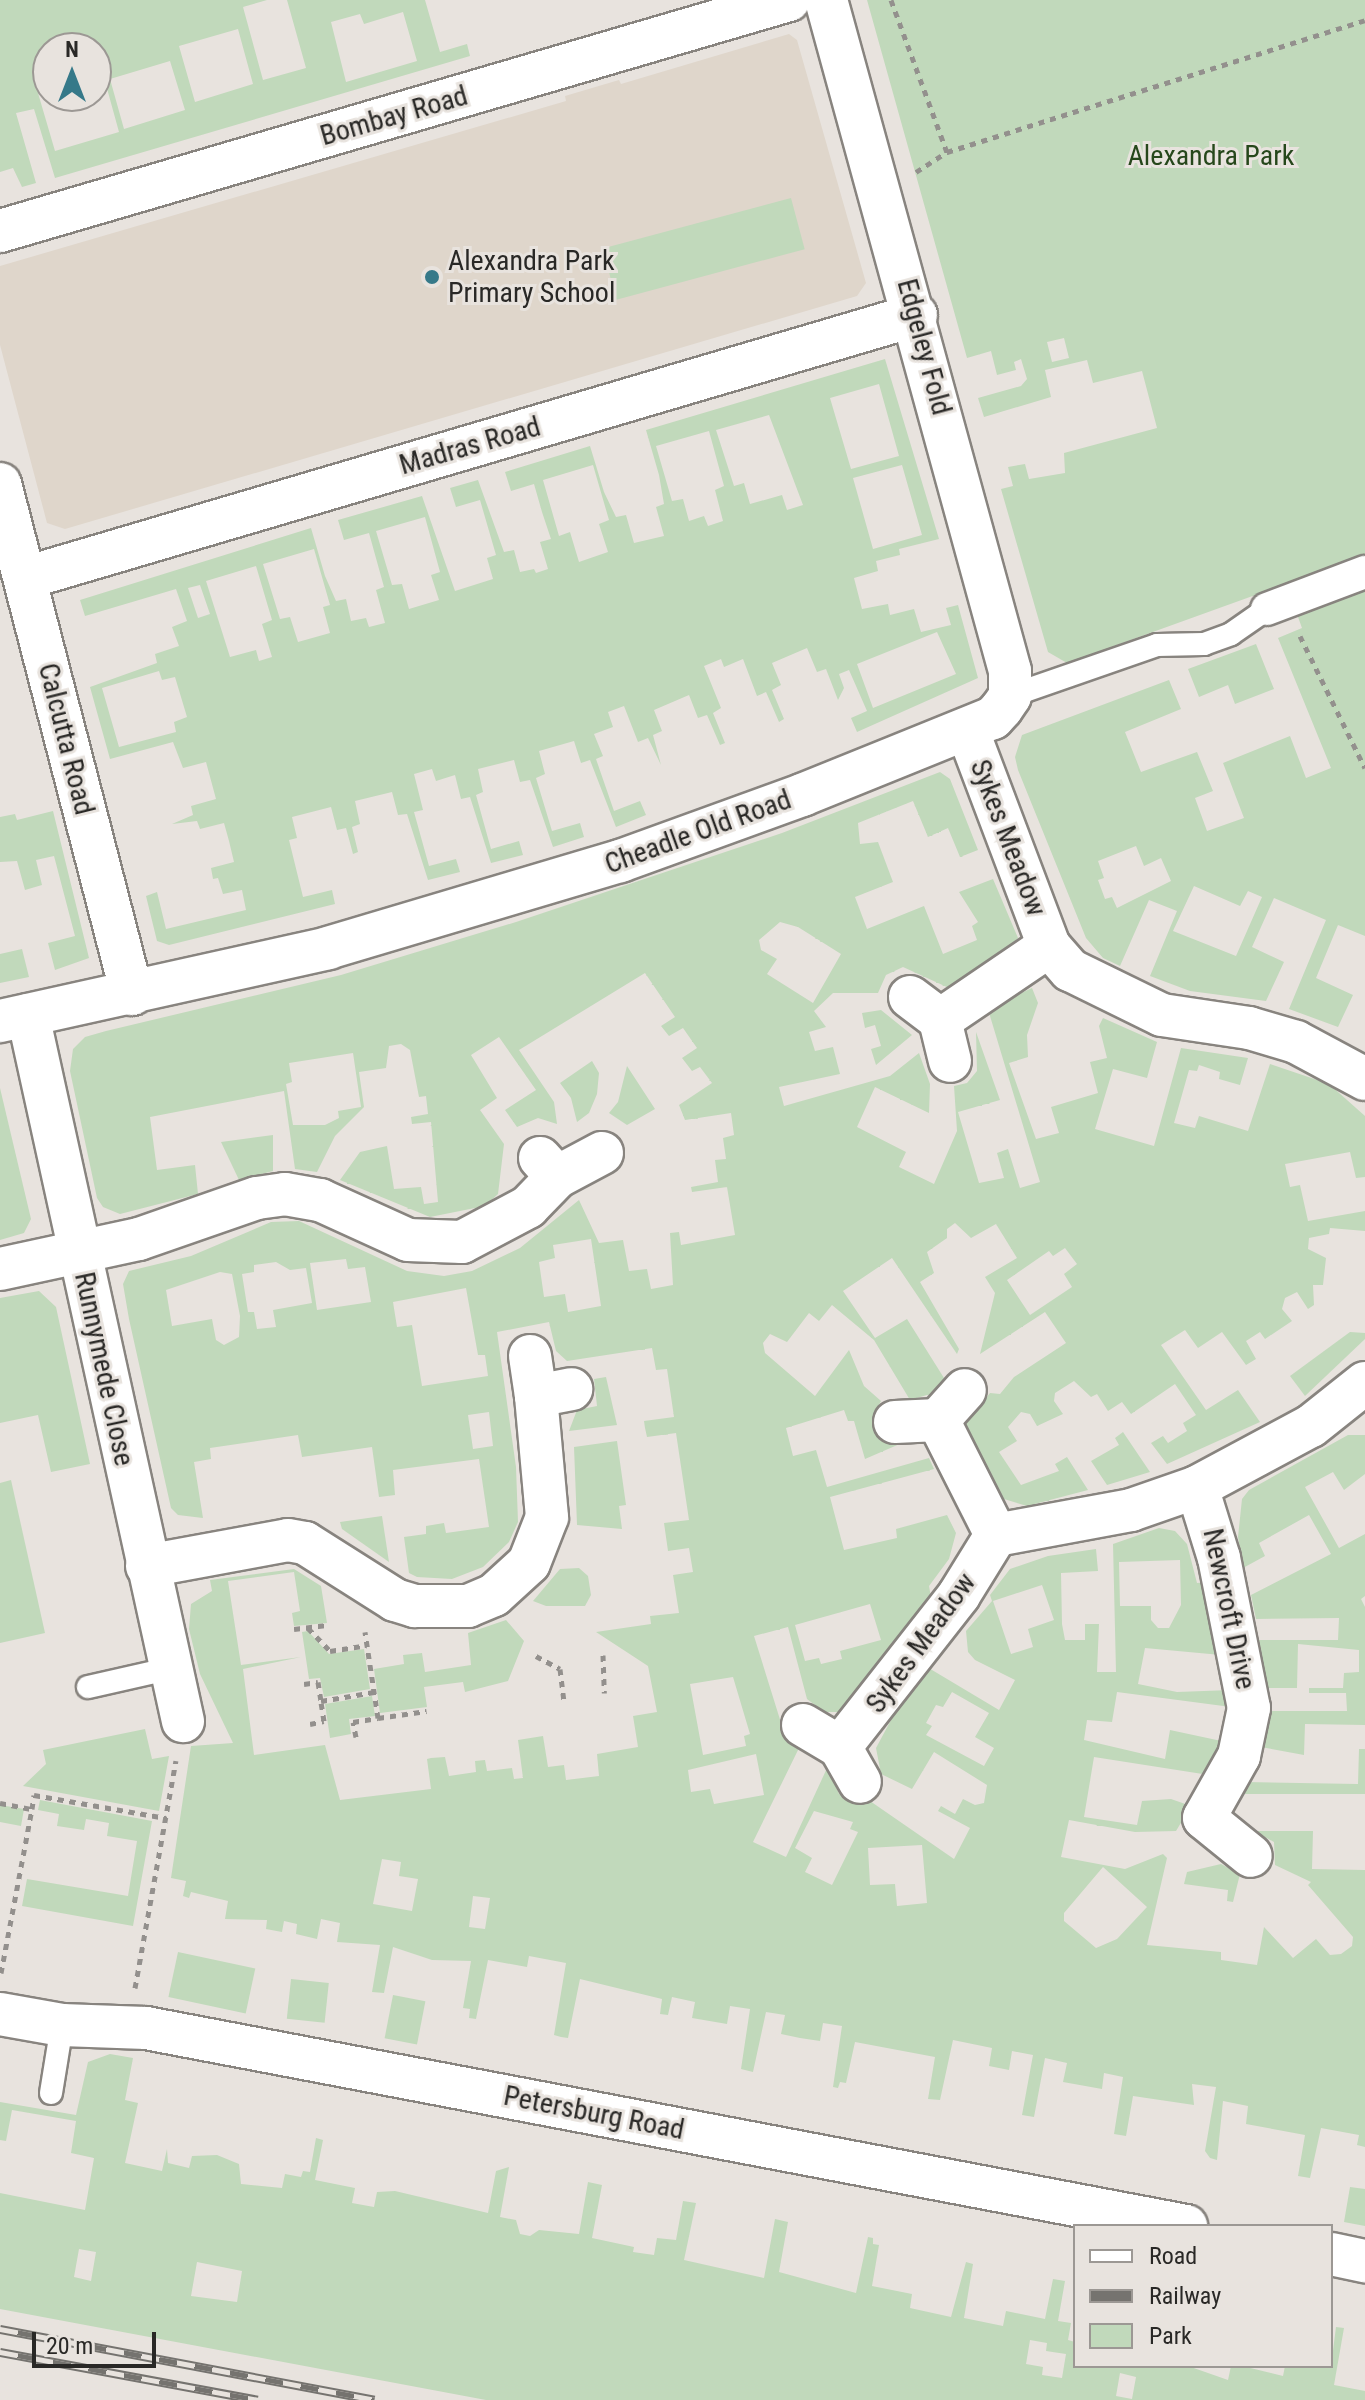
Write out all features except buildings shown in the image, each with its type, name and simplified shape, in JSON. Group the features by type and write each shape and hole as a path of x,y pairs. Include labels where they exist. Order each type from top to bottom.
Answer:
{"street":[{"name":"Bombay Road","path":"0,231 789,0"},
{"name":"Edgeley Fold","path":"826,0 916,315 1010,671 1010,696"},
{"name":"Madras Road","path":"25,578 916,315"},
{"name":"Calcutta Road","path":"0,484 132,994"},
{"name":"Cheadle Old Road","path":"1276,606 1365,572"},
{"name":"Cheadle Old Road","path":"14,1018 328,948 620,861 993,718 1010,696"},
{"name":"Sykes Meadow","path":"967,729 1049,946 1070,970 1130,1002 1175,1018 1273,1033 1334,1059 1365,1079"},
{"name":"Sykes Meadow","path":"950,1061 925,1009 1049,946"},
{"name":"Runnymede Close","path":"14,1018 79,1253 168,1669 183,1721"},
{"path":"0,1269 79,1253 285,1194 320,1200 408,1240 462,1242 528,1207 548,1167 602,1153"},
{"path":"147,1566 288,1540 305,1543 377,1589 415,1606 468,1606 516,1579 537,1549 547,1517 546,1380"},
{"path":"895,1422 951,1405 996,1535 1131,1510 1197,1487 1311,1426 1364,1386"},
{"name":"Newcroft Drive","path":"1197,1487 1219,1558 1249,1708 1239,1756 1198,1834 1251,1856"},
{"name":"Sykes Meadow","path":"803,1725 850,1764 996,1535"},
{"name":"Petersburg Road","path":"0,2014 62,2025 129,2025 1175,2224"},
{"path":"1333,2254 1365,2261"}],"lane":[{"name":"Cheadle Old Road","path":"1010,696 1157,645 1204,644 1231,634 1276,606"},
{"path":"88,1687 168,1669"},
{"path":"51,2093 62,2025"}],"path":[{"path":"891,0 947,152"},
{"path":"882,193 947,152 1365,20"},
{"path":"1276,606 1365,768"},
{"path":"377,1589 361,1611 378,1718"},
{"path":"294,1629 327,1625"},
{"path":"308,1628 330,1651 367,1645"},
{"path":"603,1655 604,1693"},
{"path":"536,1656 560,1669 564,1700"},
{"path":"304,1684 318,1682 321,1701 324,1721 310,1724"},
{"path":"321,1701 374,1692"},
{"path":"356,1737 353,1722 417,1716 427,1711"},
{"path":"129,2025 183,1721"},
{"path":"1,1980 34,1795 166,1818"},
{"path":"0,1803 32,1809"}],"shaded area":[{"name":"Alexandra Park Primary School","path":"789,34 797,40 866,283 857,296 65,529 47,523 0,345 0,266 566,101 565,96 619,80 621,84"}],"green space":[{"path":"0,0 267,0 243,7 263,80 306,68 287,0 425,0 440,52 467,44 470,56 55,178 35,112 44,112 55,151 119,132 112,107 112,86 124,129 185,110 170,61 112,78 112,32 32,32 32,109 16,113 36,183 22,187 13,168 0,172","holes":["403,12 417,61 346,82 331,22 360,14 364,24","238,29 253,84 195,102 179,46"]},
{"name":"Alexandra Park","path":"867,0 1365,0 1365,936 1338,925 1316,978 1353,995 1338,1027 1289,1009 1326,920 1274,898 1252,947 1284,962 1266,1001 1190,991 1150,976 1177,911 1149,900 1120,966 1103,958 1086,938 1018,770 1015,757 1022,735 1169,680 1181,709 1125,732 1141,772 1197,752 1213,791 1195,798 1207,831 1244,818 1223,763 1290,736 1306,778 1331,768 1278,638 1302,628 1286,584 1067,663 1048,652 1001,489 1013,486 1008,467 1025,464 1029,479 1065,473 1064,453 1157,428 1142,371 1093,383 1087,360 1045,370 1051,397 984,417 978,398 1021,386 1027,379 1021,359 1014,362 1016,370 997,375 991,351 967,358","holes":["1064,338 1069,358 1052,362 1047,342","1136,846 1144,866 1161,858 1171,881 1117,908 1112,897 1105,899 1098,880 1104,878 1098,861","1194,886 1240,906 1248,891 1262,897 1236,956 1173,931"]},
{"path":"791,198 805,249 616,300 603,248"},
{"path":"885,359 939,539 899,549 900,555 876,561 878,571 854,578 862,609 888,604 890,615 914,609 921,632 951,625 946,608 958,605 978,678 857,732 851,718 867,711 849,670 839,674 844,688 838,700 826,669 817,672 807,648 772,663 781,685 772,690 784,719 779,722 766,692 757,696 743,659 724,667 721,659 704,666 721,708 713,713 725,743 720,745 707,715 698,718 689,695 654,710 662,731 653,735 661,765 648,738 638,742 624,706 608,712 613,727 594,734 603,756 596,759 614,811 640,801 646,815 616,827 590,760 581,763 574,741 539,751 545,774 536,778 552,831 580,823 584,837 553,847 530,780 520,782 514,760 478,769 483,792 476,795 491,849 519,841 523,855 491,863 470,797 461,799 455,775 436,781 432,769 414,774 423,810 414,812 429,866 456,859 460,872 428,880 407,814 398,815 392,792 355,801 360,824 352,827 358,852 353,854 346,828 337,830 331,807 292,817 297,838 289,840 303,897 332,890 335,904 169,945 157,941 146,896 157,892 166,929 246,910 242,890 223,894 218,878 213,879 211,868 234,862 224,823 200,829 197,821 172,824 193,815 191,806 216,799 206,762 183,768 173,742 110,759 90,687 157,663 155,654 179,646 172,627 187,621 176,589 85,616 80,600 311,528 325,576 336,601 346,599 351,621 366,618 369,627 385,623 376,590 384,587 369,533 344,540 338,520 422,496 455,591 493,579 487,558 496,555 480,500 456,507 450,488 478,480 504,552 514,550 520,572 534,569 536,573 548,569 540,542 551,539 534,484 511,491 505,472 590,446 604,492 616,517 626,515 634,543 664,536 656,507 664,504 646,430","holes":["879,384 899,456 851,469 830,398","769,415 803,505 787,510 782,495 750,504 744,483 734,486 716,430","709,431 724,486 715,490 723,521 708,526 704,516 689,521 683,499 672,501 656,446","593,465 609,520 599,524 608,552 579,562 570,532 559,536 543,480","902,465 922,535 873,549 853,478","425,517 440,572 431,575 439,600 409,609 402,584 392,585 376,531","314,549 330,605 323,607 330,633 298,642 290,617 280,619 263,564","256,566 272,620 262,624 272,657 259,661 256,650 230,657 206,581","200,585 210,614 198,618 188,588","937,632 956,674 873,708 857,664","159,671 162,680 175,677 187,717 174,722 176,732 119,747 102,688"]},
{"path":"1256,644 1274,689 1235,704 1228,685 1199,697 1188,669"},
{"path":"940,772 950,779 978,850 960,857 948,828 928,837 913,801 858,823 860,844 878,842 893,882 855,897 867,929 924,906 943,954 977,940 972,926 978,922 959,892 993,879 1018,938 975,980 949,988 903,967 886,975 878,993 833,993 814,1011 826,1027 809,1032 815,1051 833,1047 840,1074 779,1087 784,1106 890,1076 919,1053 930,1084 929,1113 875,1087 857,1127 906,1152 899,1167 934,1184 957,1131 954,1086 967,1083 977,1071 976,1032 1000,1100 958,1112 979,1183 1004,1178 997,1153 1008,1149 1020,1188 1040,1182 987,1006 1012,989 1017,995 1032,988 1038,1003 1027,1035 1028,1057 1009,1063 1036,1139 1059,1133 1051,1107 1098,1093 1090,1062 1107,1058 1099,1026 1103,1018 1157,1042 1147,1078 1113,1069 1095,1129 1154,1146 1181,1048 1248,1058 1240,1085 1219,1079 1220,1072 1199,1065 1197,1071 1189,1070 1174,1123 1195,1128 1199,1116 1248,1131 1270,1064 1329,1084 1365,1116 1365,1177 1356,1178 1350,1152 1285,1164 1290,1187 1300,1185 1308,1221 1365,1211 1365,1231 1330,1228 1329,1234 1309,1238 1308,1249 1326,1258 1323,1285 1313,1285 1314,1305 1308,1309 1297,1292 1285,1298 1282,1309 1292,1321 1265,1339 1260,1332 1246,1341 1256,1359 1246,1365 1222,1332 1198,1348 1185,1330 1161,1345 1206,1410 1238,1390 1260,1422 1167,1464 1151,1443 1163,1436 1168,1443 1187,1431 1183,1423 1196,1415 1175,1384 1131,1414 1122,1402 1108,1411 1097,1394 1091,1397 1074,1381 1055,1393 1054,1401 1063,1414 1037,1426 1030,1414 1021,1412 1008,1427 1017,1441 999,1452 1021,1485 1059,1471 1055,1464 1067,1457 1088,1490 1027,1506 1004,1499 966,1434 966,1424 990,1393 1000,1394 1014,1377 1066,1343 1045,1312 980,1354 995,1293 985,1277 1017,1258 996,1224 971,1238 955,1223 947,1229 947,1238 927,1252 934,1273 920,1282 959,1349 957,1354 892,1258 843,1291 875,1338 907,1319 944,1378 937,1392 910,1400 874,1340 832,1305 819,1321 809,1313 787,1342 770,1334 763,1343 765,1353 815,1396 849,1350 864,1386 881,1401 873,1416 875,1430 889,1442 902,1443 865,1459 854,1421 848,1421 844,1410 786,1428 793,1456 816,1450 827,1487 929,1458 934,1469 830,1497 844,1550 897,1538 896,1529 947,1515 956,1533 949,1559 929,1586 932,1603 844,1712 824,1712 807,1699 788,1627 754,1636 787,1742 799,1748 753,1842 786,1857 828,1766 839,1794 857,1803 870,1801 954,1859 970,1828 938,1811 941,1806 955,1814 963,1799 975,1805 984,1803 987,1785 934,1752 912,1789 881,1774 876,1748 891,1720 927,1667 999,1710 1015,1680 975,1660 968,1652 966,1631 992,1601 990,1595 1010,1569 1048,1556 1096,1549 1098,1571 1061,1573 1062,1624 1065,1640 1085,1640 1085,1624 1099,1624 1097,1672 1116,1672 1113,1544 1159,1528 1175,1531 1187,1544 1197,1583 1208,1582 1221,1655 1145,1648 1138,1684 1177,1692 1231,1690 1231,1707 1117,1692 1112,1722 1087,1720 1084,1740 1165,1759 1170,1730 1226,1742 1209,1775 1094,1757 1084,1817 1137,1825 1142,1801 1171,1799 1191,1806 1176,1831 1135,1832 1069,1820 1061,1857 1125,1869 1163,1854 1167,1858 1147,1945 1221,1952 1221,1960 1257,1965 1264,1927 1293,1958 1316,1939 1330,1955 1341,1954 1352,1946 1353,1937 1308,1885 1311,1882 1275,1865 1274,1842 1254,1831 1313,1831 1312,1869 1365,1870 1365,2147 1357,2145 1359,2135 1321,2128 1310,2178 1298,2176 1305,2135 1246,2124 1248,2106 1223,2101 1217,2160 1210,2158 1205,2151 1216,2087 1192,2084 1194,2105 1133,2096 1126,2136 1114,2134 1123,2077 1104,2073 1102,2089 1063,2082 1067,2063 1045,2058 1034,2117 1022,2115 1033,2055 1012,2051 1009,2070 989,2066 992,2048 953,2040 940,2100 928,2099 935,2057 855,2042 846,2083 840,2082 838,2088 833,2087 842,2026 823,2023 820,2041 800,2038 781,2034 785,2015 766,2012 753,2072 741,2069 750,2009 730,2006 727,2024 692,2018 695,2002 672,1997 668,2015 660,2014 662,1999 580,1979 568,2038 561,2037 554,2035 566,1963 529,1956 527,1967 488,1960 476,2019 469,2018 470,2009 463,2008 471,1961 432,1960 393,1947 384,1993 372,1992 380,1945 337,1942 340,1923 321,1919 317,1939 296,1934 297,1924 284,1921 282,1932 266,1929 267,1920 225,1919 228,1901 191,1892 189,1898 183,1896 186,1881 171,1878 191,1746 233,1743 200,1674 189,1629 191,1604 212,1591 210,1580 294,1569 321,1586 327,1623 294,1626 292,1613 300,1611 294,1572 228,1581 241,1665 301,1657 243,1669 254,1755 325,1745 340,1800 431,1789 427,1759 431,1758 445,1757 449,1776 476,1772 475,1761 485,1760 487,1771 512,1768 514,1779 523,1778 518,1740 543,1736 548,1767 564,1765 566,1780 599,1776 597,1754 638,1747 633,1716 657,1712 648,1666 596,1632 651,1624 650,1616 679,1613 673,1575 693,1572 689,1548 668,1551 664,1523 689,1520 676,1433 647,1437 644,1421 674,1417 667,1369 656,1370 652,1348 567,1361 556,1351 549,1322 497,1332 516,1467 518,1522 509,1542 483,1567 452,1579 417,1577 409,1573 404,1537 426,1534 426,1526 444,1523 446,1533 489,1527 479,1459 393,1470 395,1495 379,1497 372,1447 302,1457 298,1435 210,1448 211,1459 194,1462 203,1518 178,1515 171,1508 129,1319 123,1284 129,1271 191,1256 271,1222 299,1221 407,1271 444,1276 472,1271 520,1248 579,1200 599,1243 623,1240 629,1271 647,1269 651,1289 673,1285 670,1233 679,1232 681,1245 735,1235 727,1187 692,1192 691,1187 718,1182 715,1160 726,1159 723,1138 734,1135 731,1113 685,1120 679,1105 712,1083 700,1067 692,1071 682,1058 697,1048 683,1028 669,1036 661,1026 675,1017 645,973 519,1050 554,1102 557,1124 538,1118 517,1127 505,1110 536,1090 499,1037 471,1055 497,1098 480,1110 504,1144 498,1194 485,1206 430,1217 340,1180 360,1152 387,1146 394,1189 421,1187 424,1204 438,1202 431,1122 412,1124 411,1117 428,1114 426,1096 419,1097 410,1050 401,1044 389,1046 386,1068 359,1072 364,1107 335,1136 317,1172 295,1169 284,1091 150,1117 157,1170 195,1165 198,1194 120,1214 103,1207 97,1198 70,1071 73,1049 85,1037 341,975 516,922 782,833","holes":["780,922 798,927 841,954 813,1003 767,974 777,959 761,950 759,940","353,1053 361,1107 338,1111 339,1118 325,1125 293,1125 286,1084 292,1082 289,1063","591,1239 601,1306 568,1312 565,1294 544,1297 539,1262 555,1258 553,1245","1065,1248 1077,1264 1064,1274 1072,1287 1030,1315 1007,1280 1049,1251 1053,1256","346,1259 348,1269 365,1267 371,1302 317,1310 310,1263","276,1262 290,1270 306,1268 312,1303 273,1310 276,1327 257,1329 254,1312 248,1312 242,1274 254,1272 254,1265","220,1272 232,1274 240,1316 239,1337 224,1345 216,1340 212,1319 172,1326 166,1290","466,1288 478,1355 485,1355 488,1376 422,1386 412,1325 397,1327 393,1302","489,1412 493,1446 473,1449 468,1415","1180,1560 1181,1605 1169,1628 1158,1628 1151,1620 1151,1606 1120,1606 1119,1562","1042,1585 1054,1620 1028,1629 1033,1647 1011,1654 993,1601","870,1604 881,1640 840,1651 842,1659 821,1664 819,1658 805,1661 795,1625","733,1677 750,1734 744,1736 746,1746 703,1755 690,1684","952,1692 989,1713 975,1737 994,1748 984,1766 926,1735 932,1726 926,1723 936,1705 943,1707","756,1754 764,1795 714,1804 710,1789 691,1792 688,1770","814,1811 853,1822 850,1829 858,1832 832,1885 805,1872 812,1858 795,1848","922,1845 927,1903 897,1906 895,1884 870,1885 868,1848","382,1859 401,1862 399,1876 418,1879 412,1911 373,1904","1103,1867 1147,1907 1117,1939 1096,1948 1064,1921 1064,1913","473,1896 490,1898 485,1929 469,1927"]},
{"path":"53,811 89,958 55,970 48,943 75,936 54,856 36,860 42,885 25,890 17,861 0,862 0,817 15,814 17,820"},
{"path":"22,949 29,977 0,983 0,954"},
{"path":"881,1010 912,1035 876,1065 871,1049 881,1046 875,1025 865,1028 862,1013"},
{"path":"592,1061 599,1073 597,1094 589,1113 577,1122 571,1098 560,1083"},
{"path":"627,1066 655,1109 627,1125 609,1113 618,1102"},
{"path":"0,1088 31,1219 24,1233 0,1240"},
{"path":"273,1135 273,1171 239,1180 221,1142"},
{"path":"39,1291 56,1307 90,1464 51,1472 38,1415 0,1423 0,1298"},
{"path":"1350,1332 1365,1333 1365,1339 1305,1396 1290,1376"},
{"path":"606,1377 617,1425 569,1431 577,1410 597,1406 594,1379"},
{"path":"1123,1432 1150,1472 1107,1485 1091,1461 1119,1445 1115,1438"},
{"path":"1348,1435 1365,1435 1365,1474 1344,1490 1333,1472 1305,1487 1339,1548 1365,1534 1365,1596 1361,1599 1365,1607 1365,1725 1305,1724 1304,1755 1261,1747 1266,1711 1347,1711 1346,1693 1309,1693 1309,1688 1343,1688 1344,1673 1359,1672 1359,1650 1298,1644 1297,1688 1267,1688 1259,1640 1338,1640 1339,1618 1256,1619 1251,1595 1331,1554 1309,1515 1259,1543 1265,1556 1243,1568 1238,1537 1242,1499 1249,1490"},
{"path":"617,1441 626,1505 619,1506 622,1529 577,1525 574,1447"},
{"path":"11,1480 45,1633 0,1643 0,1483"},
{"path":"382,1516 389,1562 342,1529 340,1522"},
{"path":"579,1568 588,1576 591,1595 585,1606 546,1606 533,1601 560,1569"},
{"path":"506,1620 524,1641 508,1681 465,1692 463,1682 424,1687 427,1707 380,1713 374,1669 404,1664 403,1655 422,1653 425,1672 471,1665 468,1633"},
{"path":"308,1631 329,1654 364,1649 370,1689 324,1697 320,1678 309,1679 302,1632"},
{"path":"372,1696 375,1716 349,1719 351,1734 330,1738 325,1704"},
{"path":"145,1729 152,1759 169,1756 159,1811 23,1786 46,1764 43,1750"},
{"path":"1359,1749 1365,1749 1365,1794 1240,1794 1245,1782 1358,1784"},
{"path":"40,1800 152,1821 133,1926 22,1906 27,1879 128,1896 137,1841 107,1836 109,1823 86,1819 84,1830 57,1826 59,1814 38,1810"},
{"path":"0,1805 24,1809 21,1826 0,1822"},
{"path":"1221,1864 1240,1874 1233,1902 1227,1901 1228,1890 1184,1884 1187,1872"},
{"path":"178,1952 255,1968 246,2013 168,1997"},
{"path":"291,1979 329,1983 325,2023 287,2019"},
{"path":"393,1995 425,2001 417,2044 385,2038"},
{"path":"110,2054 133,2058 125,2100 138,2103 125,2163 162,2171 167,2149 168,2163 189,2168 192,2156 217,2155 239,2164 241,2184 282,2188 285,2174 301,2177 303,2171 310,2172 316,2138 323,2140 315,2180 355,2188 352,2203 374,2207 377,2192 395,2191 488,2213 496,2171 509,2167 500,2217 516,2220 520,2234 530,2236 539,2230 579,2234 588,2182 602,2185 592,2238 634,2247 633,2252 654,2255 657,2238 676,2240 683,2201 696,2203 684,2260 764,2278 775,2219 788,2222 779,2272 856,2293 868,2237 873,2238 873,2244 879,2245 872,2286 912,2294 910,2308 951,2317 966,2262 973,2264 964,2318 1003,2326 1006,2311 1045,2319 1053,2279 1065,2281 1058,2321 1071,2323 1068,2340 1073,2341 1073,2368 1194,2368 1228,2380 1231,2368 1250,2368 1283,2376 1285,2368 1333,2368 1336,2327 1344,2328 1334,2385 1365,2391 1365,2400 486,2400 0,2309 0,2193 85,2210 94,2158 71,2153 76,2121 12,2110 6,2141 0,2140 0,2102 76,2115 88,2062","holes":["79,2249 96,2252 91,2281 74,2277","197,2262 242,2271 237,2302 191,2296","1030,2340 1047,2343 1046,2351 1066,2354 1062,2378 1042,2375 1043,2367 1026,2364","1120,2373 1136,2377 1132,2399 1116,2396"]},
{"path":"1350,2187 1365,2189 1365,2226 1344,2222"}],"railway":[{"path":"0,2329 374,2400"},
{"path":"0,2352 258,2400"}],"place":[{"name":"Alexandra Park Primary School","path":"432,277"}]}
